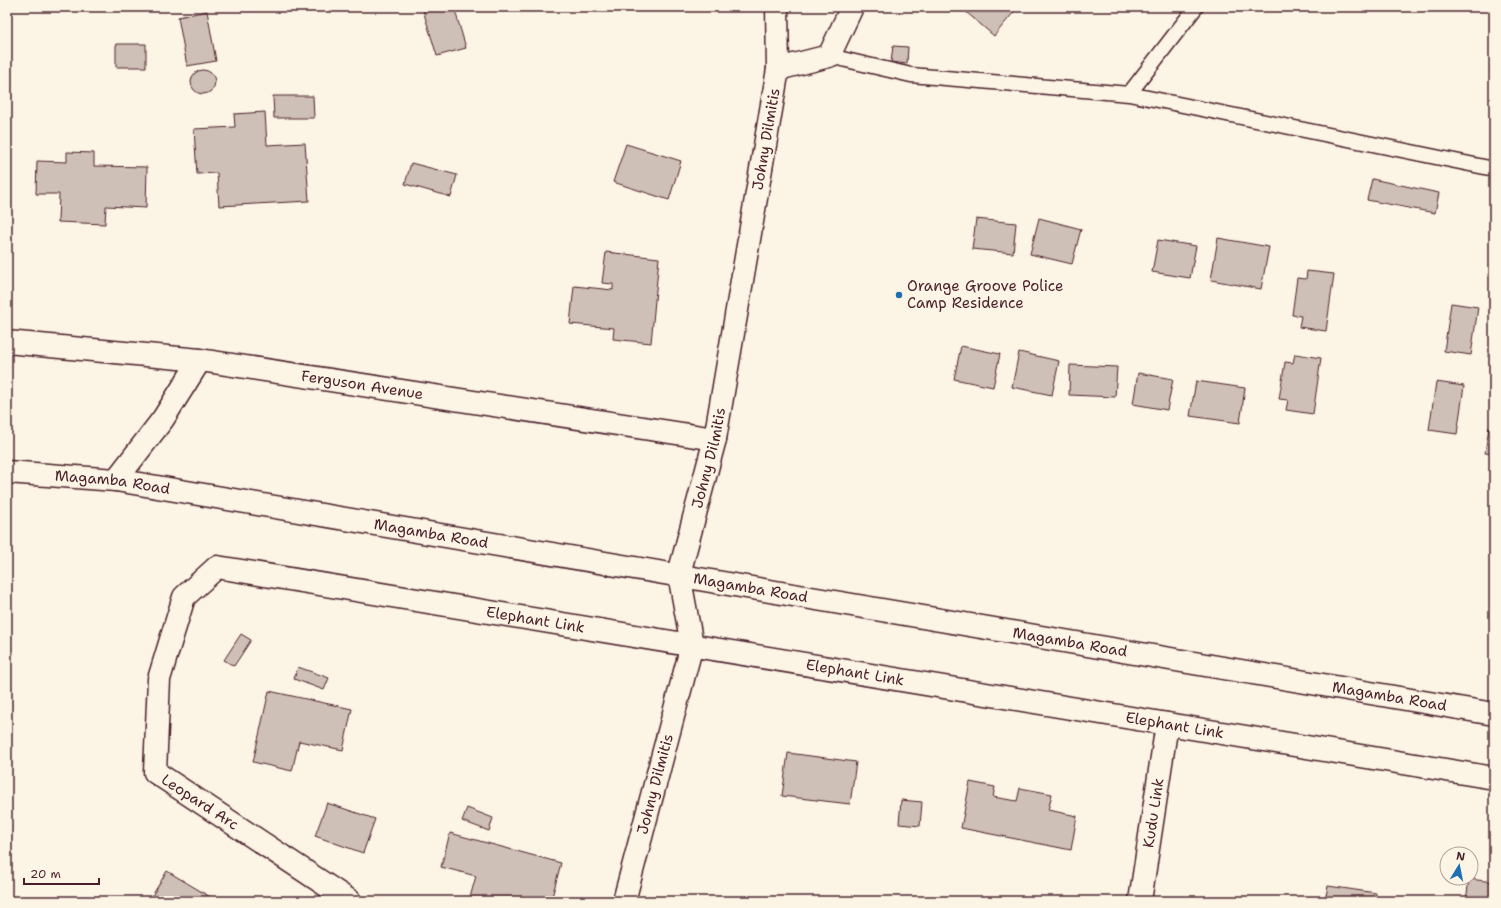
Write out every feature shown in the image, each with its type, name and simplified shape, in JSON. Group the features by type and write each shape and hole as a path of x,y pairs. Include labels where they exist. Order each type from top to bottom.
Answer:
{"main road":[{"name":"Johny Dilmitis","path":"624,901 692,645 679,574 715,439 778,69 777,7"},
{"path":"778,69 828,56 852,7"},
{"name":"Ferguson Avenue","path":"7,342 200,360 715,439"},
{"path":"116,480 163,419 200,360"},
{"name":"Magamba Road","path":"7,472 116,480 679,574 1494,714"},
{"name":"Elephant Link","path":"217,567 1494,778"},
{"name":"Leopard Arc","path":"217,567 184,597 159,679 155,772 350,901"},
{"name":"Kudu Link","path":"1140,901 1167,724"}],"lane":[{"path":"1129,94 1196,7"},
{"path":"828,56 911,75 1129,94 1494,169"}],"building":[{"path":"422,7 454,7 466,48 437,56"},
{"path":"969,7 1018,7 994,36 965,11"},
{"path":"207,11 216,61 187,66 178,17"},
{"path":"116,44 146,44 146,67 116,67"},
{"path":"893,46 908,47 907,64 891,62"},
{"path":"203,70 208,71 214,77 214,87 208,93 203,94 198,93 192,87 191,82 192,77 198,71"},
{"path":"273,96 313,96 314,118 274,118"},
{"path":"265,112 267,145 305,143 309,201 219,206 217,173 197,174 194,129 235,127 234,114"},
{"path":"626,144 681,161 669,200 613,182"},
{"path":"67,152 94,153 94,166 147,167 146,208 106,206 105,224 58,222 59,194 36,194 37,161 67,162"},
{"path":"411,163 457,175 451,197 405,184"},
{"path":"1372,179 1439,193 1435,213 1367,200"},
{"path":"1039,218 1081,229 1072,264 1030,254"},
{"path":"976,219 1016,223 1013,253 972,249"},
{"path":"1218,238 1269,247 1261,289 1211,280"},
{"path":"1158,240 1196,246 1190,278 1152,272"},
{"path":"606,252 659,258 651,343 613,339 614,328 570,324 574,286 613,290 613,284 602,283"},
{"path":"1307,271 1334,274 1326,331 1299,327 1301,316 1292,315 1297,278 1306,279"},
{"path":"1451,303 1478,307 1471,355 1444,351"},
{"path":"961,346 1000,354 993,387 954,379"},
{"path":"1019,352 1059,361 1052,395 1012,387"},
{"path":"1295,354 1321,358 1313,414 1286,410 1288,400 1279,399 1285,362 1293,363"},
{"path":"1070,365 1117,367 1115,397 1069,395"},
{"path":"1138,373 1173,379 1167,410 1133,404"},
{"path":"1196,381 1245,388 1240,423 1190,416"},
{"path":"1436,382 1464,386 1457,434 1429,430"},
{"path":"1489,427 1494,428 1494,454 1485,453"},
{"path":"241,634 251,640 234,666 224,660"},
{"path":"298,667 329,678 324,690 294,679"},
{"path":"269,691 352,709 343,750 299,741 292,771 253,762"},
{"path":"788,753 856,762 850,804 782,796"},
{"path":"970,782 995,787 993,797 1017,801 1020,788 1052,794 1048,810 1077,816 1071,850 961,828"},
{"path":"901,800 922,802 920,826 899,824"},
{"path":"327,803 375,819 363,853 315,836"},
{"path":"467,808 493,818 489,831 462,821"},
{"path":"450,833 561,863 551,901 469,901 476,876 441,867"},
{"path":"167,871 217,901 149,901"},
{"path":"1479,880 1494,882 1494,901 1466,901 1468,886 1479,886"},
{"path":"1328,886 1376,893 1375,901 1325,901"}],"place":[{"name":"Orange Groove Police Camp Residence","path":"899,295"}]}
